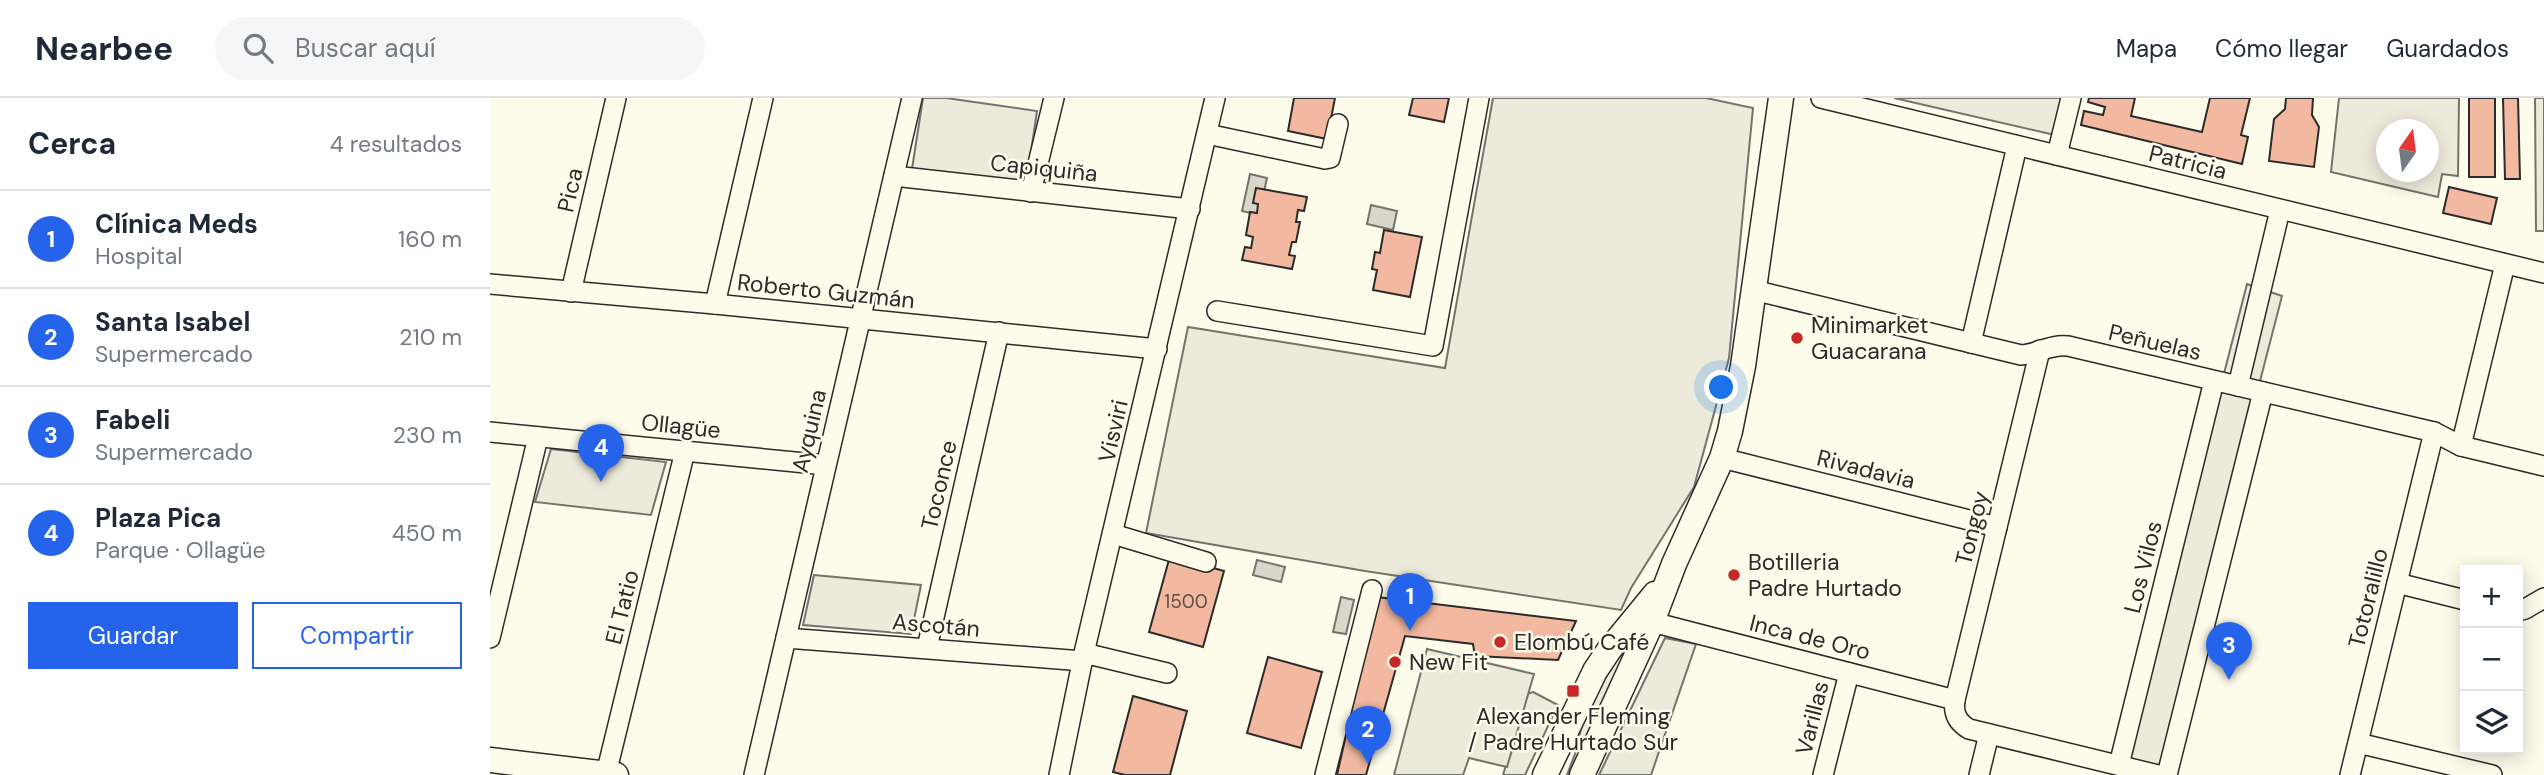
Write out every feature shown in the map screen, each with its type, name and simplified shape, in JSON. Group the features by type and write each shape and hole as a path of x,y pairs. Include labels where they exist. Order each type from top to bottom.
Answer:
{"main road":[{"path":"1582,775 1652,622 1674,564 1722,458 1737,405 1781,98"},
{"path":"1545,775 1595,671 1653,596 1674,564"},
{"path":"490,760 611,774"}],"street":[{"name":"Pica","path":"571,292 616,98"},
{"path":"715,304 763,98"},
{"name":"Ayquina","path":"754,775 912,98"},
{"path":"1031,192 1054,98"},
{"name":"Visviri","path":"1059,775 1083,657 1215,98"},
{"path":"1217,311 1433,346 1479,98"},
{"name":"Patricia","path":"1821,98 2544,273"},
{"path":"2057,155 2071,98"},
{"path":"1207,134 1325,159 1330,158 1338,124"},
{"path":"1971,342 2017,146"},
{"name":"Capiquiña","path":"894,176 1190,209"},
{"path":"2238,386 2280,210"},
{"path":"2461,446 2505,264"},
{"name":"Roberto Guzmán","path":"490,284 1157,349"},
{"name":"Peñuelas","path":"1753,290 2021,355 2056,345 2068,346 2434,432 2461,446 2544,466"},
{"name":"Toconce","path":"927,648 999,332"},
{"name":"Tongoy","path":"1956,709 2040,350"},
{"name":"Los Vilos","path":"2119,765 2214,381"},
{"path":"2167,775 2263,392"},
{"name":"Ollagüe","path":"490,432 826,465"},
{"name":"Totoralillo","path":"2350,775 2434,432"},
{"path":"490,638 538,437"},
{"name":"El Tatio","path":"611,774 685,451"},
{"name":"Rivadavia","path":"1722,458 1997,527"},
{"path":"1113,534 1206,562"},
{"path":"2397,583 2460,599"},
{"path":"1325,775 1372,590"},
{"path":"2523,610 2544,598"},
{"name":"Inca de Oro","path":"1652,622 1849,673 1956,709 1969,729 2147,774"},
{"name":"Ascotán","path":"786,638 1083,657 1167,673"},
{"name":"Varillas","path":"1824,775 1849,673"},
{"path":"1979,775 1989,734"},
{"path":"2358,743 2492,775"}],"shaded area":[{"path":"923,98 946,98 1037,111 1026,186 912,169"},
{"path":"1493,98 1706,98 1753,108 1729,358 1694,487 1631,588 1621,610 1365,571 1146,533 1188,327 1445,368"},
{"path":"1894,98 2064,98 2055,135"},
{"path":"2339,98 2459,98 2458,176 2442,174 2438,197 2331,172"},
{"path":"2535,98 2544,98 2544,231 2536,231"},
{"path":"1250,174 1267,178 1259,215 1242,211"},
{"path":"1371,205 1397,211 1393,230 1367,224"},
{"path":"2247,284 2282,296 2160,768 2124,762"},
{"path":"551,449 666,462 651,515 535,502"},
{"path":"1257,560 1285,567 1281,582 1253,575"},
{"path":"814,575 921,585 911,634 803,625"},
{"path":"1341,597 1354,600 1346,634 1333,632"},
{"path":"1637,629 1570,775 1567,775 1586,707"},
{"path":"1665,638 1696,644 1651,775 1599,775"},
{"path":"1427,649 1534,674 1507,767 1469,758 1463,775 1394,775"},
{"path":"1533,692 1558,705 1525,775 1503,775 1527,694"}],"building":[{"path":"1294,98 1335,98 1327,139 1288,131"},
{"path":"1413,98 1449,98 1444,122 1409,115"},
{"path":"2089,98 2135,98 2131,116 2202,132 2210,98 2250,98 2241,135 2248,137 2242,164 2081,125 2084,111 2103,115 2105,107 2088,102"},
{"path":"2286,98 2313,98 2312,115 2319,127 2314,167 2269,161 2274,119 2285,109"},
{"path":"2469,98 2495,98 2495,177 2469,177"},
{"path":"2503,98 2518,98 2520,179 2505,179"},
{"path":"2449,187 2497,198 2491,224 2443,213"},
{"path":"1256,188 1307,197 1304,211 1298,210 1296,222 1300,222 1296,242 1292,242 1289,255 1295,256 1292,269 1242,260 1245,247 1251,248 1253,237 1246,235 1250,212 1257,213 1258,204 1253,203"},
{"path":"1384,230 1422,237 1410,297 1373,290 1377,270 1372,269 1375,252 1380,253"},
{"path":"1170,556 1224,571 1203,647 1149,632"},
{"path":"1377,597 1576,621 1558,660 1475,656 1473,644 1405,636 1366,775 1337,775"},
{"path":"1268,657 1322,672 1301,748 1247,733"},
{"path":"1133,696 1187,711 1170,775 1125,775 1113,772"}],"place":[{"name":"Minimarket Guacarana","path":"1797,338"},
{"name":"Plaza Pica","path":"601,482"},
{"name":"Botilleria Padre Hurtado","path":"1734,575"},
{"name":"Clínica Meds","path":"1410,631"},
{"name":"Elombú Café","path":"1500,642"},
{"name":"New Fit","path":"1395,662"},
{"name":"Fabeli","path":"2229,680"},
{"name":"Alexander Fleming / Padre Hurtado Sur","path":"1573,691"},
{"name":"Santa Isabel","path":"1368,764"}]}
